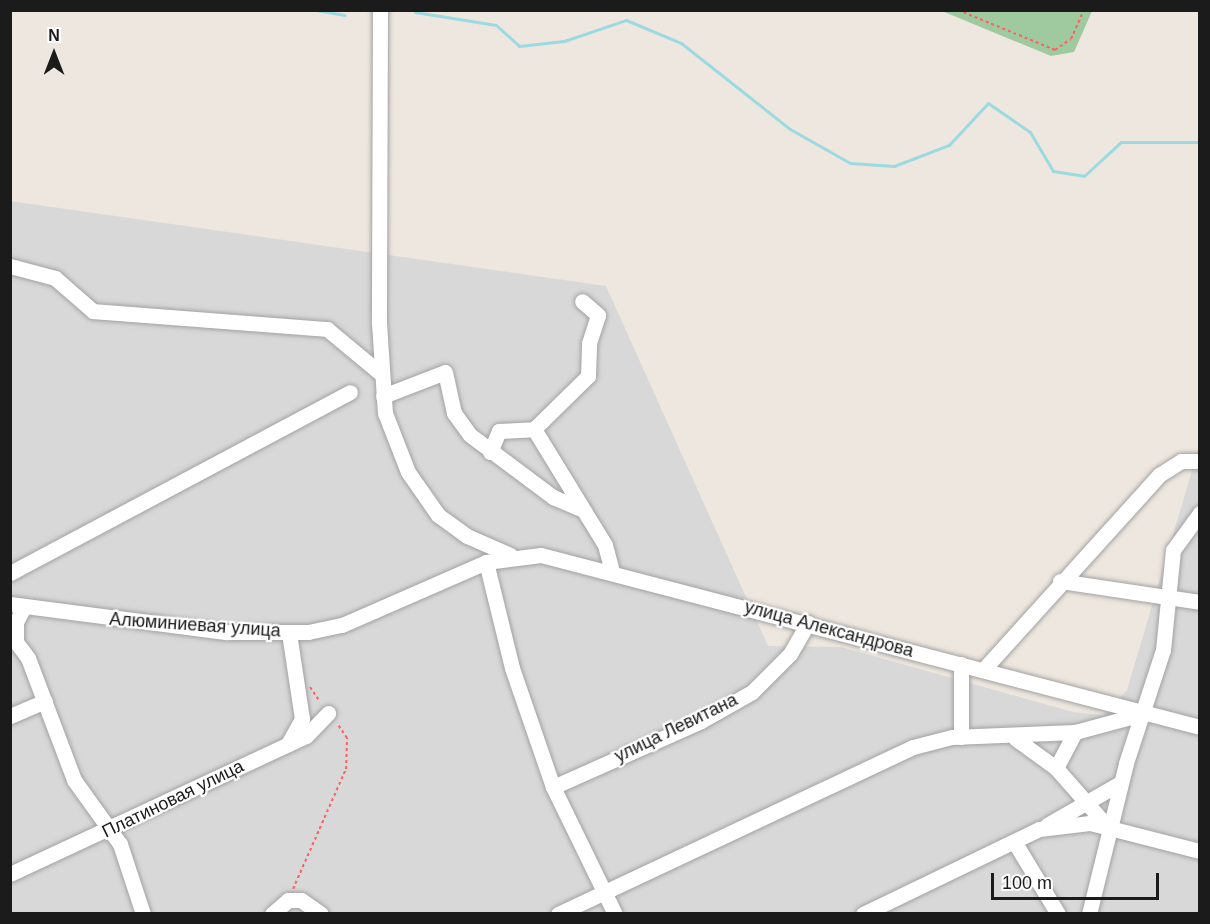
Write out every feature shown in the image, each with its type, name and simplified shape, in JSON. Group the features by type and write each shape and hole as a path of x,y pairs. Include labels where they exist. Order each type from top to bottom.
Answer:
{"street":[{"path":"380,10 381,373 383,396 393,444 420,494 459,531 510,555"},
{"path":"10,266 55,278 93,311 327,329 381,373"},
{"path":"490,452 499,430 534,429 588,376 589,344 598,315 582,301"},
{"path":"383,396 445,372 458,421 490,452 553,497 581,509"},
{"path":"10,573 350,392"},
{"path":"534,429 605,545 612,571"},
{"path":"982,670 1060,582 1169,466 1200,461"},
{"path":"1089,914 1108,826 1120,783 1146,713 1166,637 1167,596 1173,550 1200,513"},
{"name":"Алюминиевая улица","path":"17,605 205,630 289,633 342,625 486,562 510,555"},
{"name":"улица Александрова","path":"510,555 560,557 1200,727"},
{"path":"486,562 512,668 552,787 607,892 615,914"},
{"path":"1060,582 1200,602"},
{"path":"17,605 13,641 45,701 74,780 111,829 143,914"},
{"name":"улица Левитана","path":"552,787 701,721 752,692 790,654 808,623"},
{"path":"288,744 302,719 289,633"},
{"path":"961,664 961,737"},
{"path":"10,716 45,701"},
{"name":"Платиновая улица","path":"10,874 111,829 288,744 314,730 328,713"},
{"name":"улица Александрова","path":"558,914 913,747 961,737 1012,738 1075,732 1146,713"},
{"path":"1056,768 1075,732"},
{"path":"1012,738 1032,746 1056,768 1083,804 1108,826"},
{"path":"863,914 1015,843 1120,783"},
{"path":"1039,830 1090,823 1200,851"},
{"path":"1015,843 1058,914"},
{"path":"272,914 288,900 301,900 321,914"}],"path":[{"path":"958,10 1055,50 1071,39 1084,10"},
{"path":"288,900 346,769 347,738 308,683"}],"shaded area":[{"path":"10,201 606,286 768,646 841,647 1073,712 1103,715 1127,690 1199,447 1199,913 11,913"}],"green space":[{"path":"942,11 1092,11 1074,52 1051,56"}],"waterway":[{"path":"316,10 345,15"},
{"path":"415,12 496,25 519,46 564,41 626,20 681,43 790,129 850,163 894,166 949,145 988,103 1030,132 1053,171 1084,176 1121,142 1200,142"}]}
